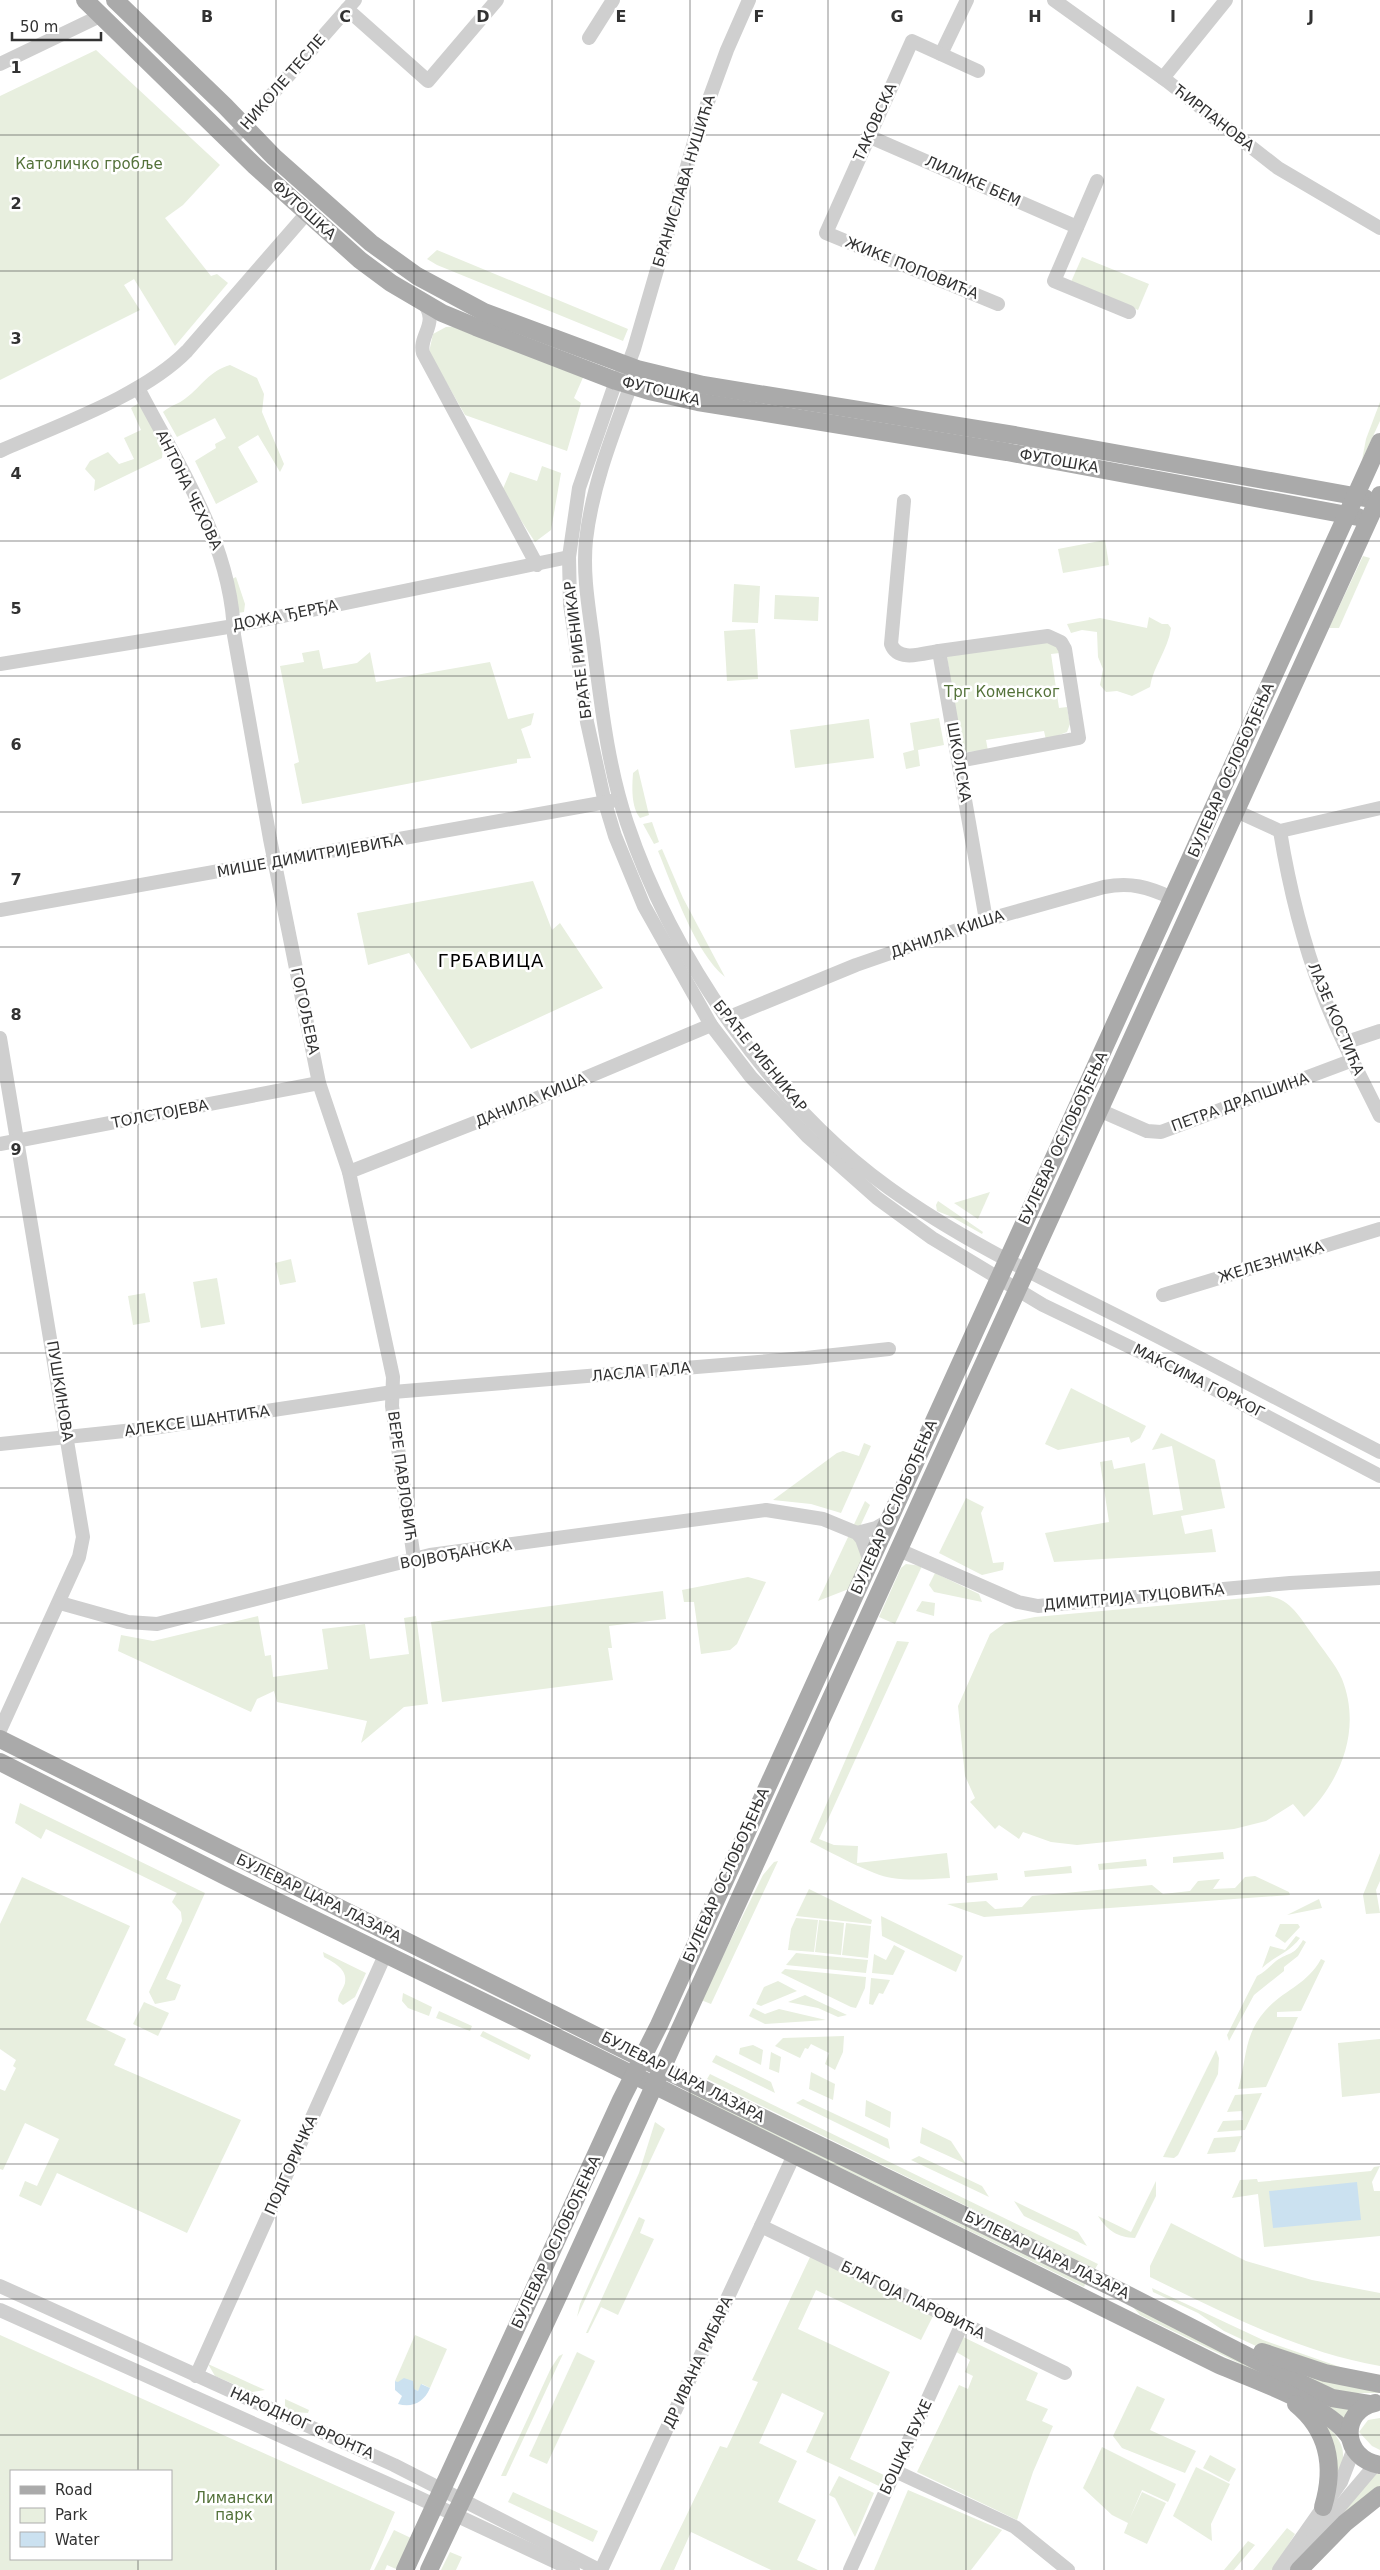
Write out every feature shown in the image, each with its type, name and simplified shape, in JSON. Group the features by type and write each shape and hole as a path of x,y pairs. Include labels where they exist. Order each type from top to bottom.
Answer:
{"main road":[{"name":"ФУТОШКА","path":"84,0 231,142 360,260 392,284 465,323 623,383 698,402 1007,452 1364,519"},
{"name":"ФУТОШКА","path":"115,0 274,157 371,243 417,276 484,312 628,365 703,385 1014,435 1372,498"},
{"name":"БУЛЕВАР ОСЛОБОЂЕЊА","path":"429,2570 662,2068 1236,811 1364,519 1372,498 1380,442"},
{"name":"БУЛЕВАР ОСЛОБОЂЕЊА","path":"405,2570 870,1561 1172,898 1364,519"},
{"name":"БУЛЕВАР ЦАРА ЛАЗАРА","path":"0,1739 1321,2393 1332,2398 1375,2403"},
{"name":"БУЛЕВАР ЦАРА ЛАЗАРА","path":"0,1762 385,1955 1219,2365 1334,2419 1361,2458 1378,2465"},
{"path":"1211,2337 1238,2342 1279,2360 1325,2373 1380,2384"},
{"path":"1280,2392 1312,2420 1324,2439 1328,2452 1330,2477 1323,2506"},
{"path":"1351,2443 1352,2422 1375,2403"},
{"path":"1299,2570 1344,2523 1380,2495"}],"street":[{"path":"351,5 428,81 497,0"},
{"path":"589,38 613,0"},
{"name":"БРАНИСЛАВА НУШИЋА","path":"628,365 709,94 749,0"},
{"path":"941,54 967,0"},
{"name":"ЋИРПАНОВА","path":"1054,0 1163,78 1278,168 1380,228"},
{"path":"1163,78 1226,0"},
{"name":"НИКОЛЕ ТЕСЛЕ","path":"231,142 351,5"},
{"path":"0,64 100,16"},
{"name":"ТАКОВСКА","path":"826,233 912,41 978,71"},
{"name":"ЛИЛИКЕ БЕМ","path":"868,136 1077,227"},
{"path":"1097,181 1054,281 1129,312"},
{"path":"0,451 156,378 177,361 307,213"},
{"name":"ЖИКЕ ПОПОВИЋА","path":"826,233 998,304"},
{"path":"422,301 428,310 429,330 422,345 423,353 537,565"},
{"path":"429,330 445,324 465,323"},
{"name":"БРАЋЕ РИБНИКАР","path":"628,365 593,499 586,540 584,576 600,695 620,799 656,897 698,974 727,1018 780,1084 817,1126 863,1168 917,1207 1026,1269"},
{"name":"БРАЋЕ РИБНИКАР","path":"623,383 580,484 569,557 570,604 587,722 605,803 624,859 644,906 712,1025 763,1090 806,1136 849,1175 904,1219 1016,1290"},
{"name":"АНТОНА ЧЕХОВА","path":"138,388 211,533 228,577 234,626"},
{"path":"904,501 891,644 896,653 903,655 1048,636 1061,642 1065,649 1079,738 959,761"},
{"name":"ДОЖА ЂЕРЂА","path":"0,664 234,626 569,557"},
{"name":"ГОГОЉЕВА","path":"234,626 274,862 319,1083 348,1172 393,1377 393,1392"},
{"name":"ШКОЛСКА","path":"939,650 986,920"},
{"name":"МИШЕ ДИМИТРИЈЕВИЋА","path":"0,910 620,799"},
{"path":"1236,811 1280,831 1380,808"},
{"name":"ЛАЗЕ КОСТИЋА","path":"1280,831 1287,877 1308,954 1322,993 1344,1043 1380,1116"},
{"name":"ДАНИЛА КИША","path":"727,1018 856,965 986,920 1122,883 1141,885 1172,898"},
{"name":"ДАНИЛА КИША","path":"348,1172 528,1102 712,1025"},
{"path":"1344,1043 1380,1031"},
{"name":"ПУШКИНОВА","path":"0,1038 68,1438 83,1544 60,1603 0,1730"},
{"name":"ПЕТРА ДРАПШИНА","path":"1100,1110 1147,1131 1161,1132 1353,1060"},
{"name":"ТОЛСТОЈЕВА","path":"0,1144 319,1083"},
{"name":"ЖЕЛЕЗНИЧКА","path":"1163,1295 1380,1230"},
{"name":"МАКСИМА ГОРКОГ","path":"1026,1269 1380,1452"},
{"name":"МАКСИМА ГОРКОГ","path":"1016,1290 1190,1376 1380,1476"},
{"name":"ЛАСЛА ГАЛА","path":"393,1392 806,1358 889,1349"},
{"name":"АЛЕКСЕ ШАНТИЋА","path":"0,1444 68,1438 393,1392"},
{"name":"ВЕРЕ ПАВЛОВИЋ","path":"393,1392 392,1406 414,1559"},
{"name":"ВОЈВОЂАНСКА","path":"60,1603 128,1622 157,1624 414,1559 614,1529 766,1510 823,1519 856,1533"},
{"path":"870,1561 862,1540 856,1533 876,1528 888,1521"},
{"name":"ДИМИТРИЈА ТУЦОВИЋА","path":"899,1550 1018,1602 1038,1606 1290,1583 1380,1578"},
{"name":"ПОДГОРИЧКА","path":"196,2376 385,1955"},
{"name":"ДР ИВАНА РИБАРА","path":"600,2570 794,2155"},
{"name":"БЛАГОЈА ПАРОВИЋА","path":"761,2226 1065,2373"},
{"name":"НАРОДНОГ ФРОНТА","path":"0,2286 394,2465 438,2497"},
{"name":"НАРОДНОГ ФРОНТА","path":"0,2310 438,2497 573,2570"},
{"name":"БОШКА БУХЕ","path":"850,2570 962,2324"},
{"path":"1279,2570 1341,2482 1351,2443"},
{"path":"1291,2570 1314,2537 1378,2465"},
{"path":"895,2471 1015,2527 1068,2570"},
{"name":"НАРОДНОГ ФРОНТА","path":"459,2508 600,2570"}],"green space":[{"name":"Католичко гробље","path":"96,50 220,165 183,205 165,218 211,276 217,274 228,283 175,346 134,279 124,285 140,310 0,380 0,96"},
{"path":"437,250 628,329 623,341 437,265 427,259"},
{"path":"1082,257 1149,284 1138,310 1071,282"},
{"path":"463,326 585,373 574,398 581,403 567,451 465,415 429,352 433,334 446,327"},
{"path":"230,365 257,378 264,394 262,412 284,464 280,472 258,435 238,447 258,482 216,504 195,461 216,448 215,444 226,438 215,418 177,437 163,412 186,398 217,371"},
{"path":"1380,402 1380,421 1362,460 1366,439"},
{"path":"139,403 163,447 162,458 94,491 95,480 85,469 90,461 108,452 119,464 134,459 124,438 141,430 131,408"},
{"path":"542,466 561,473 551,530 535,542 502,491 510,472 537,481"},
{"path":"1105,540 1109,565 1063,573 1058,549"},
{"path":"1363,556 1370,558 1339,628 1329,628"},
{"path":"236,577 245,604 244,612 238,613 232,579"},
{"path":"734,584 760,586 758,623 732,622"},
{"path":"775,595 819,597 818,621 774,619"},
{"path":"1149,617 1162,624 1168,624 1171,628 1167,644 1154,672 1150,687 1132,696 1117,691 1106,692 1100,685 1103,669 1098,657 1097,632 1082,630 1071,633 1067,624 1100,618 1147,628"},
{"path":"755,629 758,679 727,681 724,631"},
{"name":"Трг Коменског","path":"1045,641 1055,644 1060,653 1051,654 1059,708 1067,707 1070,724 1067,732 1046,740 1044,731 986,740 988,751 964,752 960,748 947,656"},
{"path":"319,650 323,669 357,663 370,652 376,682 490,662 508,719 534,713 531,725 521,729 531,758 517,759 517,763 302,804 294,764 299,762 280,666 304,662 302,653"},
{"path":"939,718 944,745 918,750 920,766 906,769 903,753 914,750 910,723"},
{"path":"869,719 874,758 795,768 790,730"},
{"path":"638,769 649,815 640,818 635,808 632,790 633,773"},
{"path":"652,822 659,842 654,844 643,824"},
{"path":"662,849 683,898 725,977 704,952 686,919 658,851"},
{"path":"533,881 552,930 560,923 603,988 471,1049 409,953 368,965 357,913"},
{"path":"990,1192 978,1219 954,1203"},
{"path":"938,1201 983,1232 982,1234 937,1211 936,1205"},
{"path":"291,1259 296,1282 280,1285 275,1263"},
{"path":"217,1278 225,1324 201,1328 193,1282"},
{"path":"145,1293 150,1322 133,1325 128,1296"},
{"path":"1071,1388 1146,1426 1140,1438 1131,1443 1129,1437 1058,1450 1045,1444"},
{"path":"1161,1433 1215,1460 1225,1508 1181,1516 1185,1534 1212,1529 1216,1552 1054,1562 1045,1533 1109,1522 1100,1462 1112,1460 1114,1469 1145,1463 1153,1515 1183,1510 1172,1446 1152,1450"},
{"path":"864,1443 871,1446 841,1513 811,1504 773,1500 837,1453 843,1451 859,1456"},
{"path":"966,1498 984,1507 981,1513 993,1563 1004,1562 1003,1570 982,1575 939,1553"},
{"path":"865,1501 870,1505 857,1533 866,1549 859,1585 818,1601"},
{"path":"906,1564 922,1566 895,1624 879,1617 901,1568"},
{"path":"935,1573 979,1594 982,1602 934,1592 929,1585"},
{"path":"748,1577 766,1582 737,1644 730,1650 701,1654 694,1602 684,1602 682,1590"},
{"path":"663,1591 666,1619 609,1626 612,1648 608,1648 613,1680 442,1702 431,1622"},
{"path":"1268,1596 1283,1601 1299,1616 1336,1667 1348,1698 1349,1735 1338,1771 1317,1803 1304,1817 1293,1804 1266,1821 1234,1829 1077,1845 1051,1842 1023,1832 1019,1839 999,1825 995,1829 970,1802 975,1798 965,1776 958,1706 990,1634 1005,1623 1035,1617"},
{"path":"922,1601 935,1603 934,1616 916,1611"},
{"path":"258,1616 265,1656 271,1655 273,1677 328,1669 322,1629 365,1624 370,1659 409,1654 404,1618 416,1616 428,1704 404,1707 361,1743 367,1721 277,1702 274,1691 257,1699 251,1712 118,1651 121,1635 153,1641"},
{"path":"897,1641 909,1642 819,1839 834,1845 858,1846 857,1863 947,1853 950,1878 921,1880 884,1876 810,1842"},
{"path":"20,1803 205,1893 166,1979 181,1985 175,2000 155,2004 149,1992 182,1921 181,1912 172,1902 177,1893 46,1829 41,1839 15,1823"},
{"path":"1223,1852 1224,1859 1173,1863 1173,1857"},
{"path":"1380,1853 1380,1881 1376,1890 1380,1913 1366,1914 1363,1895"},
{"path":"1146,1859 1147,1866 1099,1870 1098,1864"},
{"path":"778,1861 711,2004 701,2000 763,1875 774,1862"},
{"path":"1071,1866 1072,1873 1025,1877 1024,1871"},
{"path":"997,1873 998,1880 967,1883 966,1876"},
{"path":"1255,1876 1289,1892 1290,1895 984,1917 947,1904 986,1901 995,1909 1022,1907 1032,1896 1152,1885 1163,1894 1190,1891 1198,1881 1220,1879 1213,1889 1235,1888 1245,1877"},
{"path":"22,1877 130,1926 86,2020 126,2039 114,2065 241,2120 187,2233 57,2173 41,2206 19,2196 25,2181 37,2186 59,2139 25,2123 3,2170 0,2169 0,2089 5,2091 16,2068 13,2066 16,2060 0,2049 0,1924"},
{"path":"809,1889 872,1920 871,1924 796,1916"},
{"path":"1319,1899 1322,1908 1287,1915"},
{"path":"881,1916 963,1956 956,1972 882,1936"},
{"path":"796,1918 818,1920 814,1952 788,1950 791,1929"},
{"path":"819,1920 844,1923 841,1955 815,1952"},
{"path":"846,1923 871,1926 868,1958 842,1955"},
{"path":"1280,1924 1298,1924 1300,1927 1285,1943 1275,1936"},
{"path":"1296,1936 1300,1938 1296,1943 1262,1968 1270,1946 1285,1950"},
{"path":"1303,1940 1306,1942 1298,1956 1284,1967 1284,1971 1254,1995 1229,2041 1227,2035 1257,1976 1276,1961 1294,1951"},
{"path":"894,1945 905,1951 893,1975 872,1973 874,1954 886,1960"},
{"path":"323,1952 366,1973 355,1997 343,2005 338,2001 345,1983 344,1974 332,1961 324,1957"},
{"path":"796,1953 868,1960 866,1973 786,1965"},
{"path":"1321,1959 1325,1961 1301,2011 1277,2012 1277,2017 1298,2017 1266,2087 1238,2089 1249,2039 1258,2020 1272,2004 1308,1976"},
{"path":"785,1969 866,1977 865,1988 856,2008 851,2007 781,1973"},
{"path":"871,1978 890,1980 883,1994 879,1993 873,2005 869,2004"},
{"path":"778,1981 797,1991 761,2006 756,2004 764,1987"},
{"path":"403,1993 432,2007 429,2016 408,2008 402,2001"},
{"path":"805,1995 847,2015 838,2017 818,2008 788,2002"},
{"path":"144,2002 169,2013 158,2036 133,2024"},
{"path":"753,2008 765,2014 779,2009 826,2020 765,2024 749,2016"},
{"path":"439,2011 472,2026 470,2031 436,2018"},
{"path":"483,2031 531,2055 529,2060 480,2036"},
{"path":"844,2036 843,2052 835,2070 825,2064 829,2053 811,2044 808,2049 805,2048 800,2058 775,2046 783,2038"},
{"path":"1380,2039 1380,2093 1342,2097 1338,2043"},
{"path":"753,2045 763,2050 761,2065 739,2054 740,2048"},
{"path":"1216,2050 1219,2058 1218,2074 1178,2155 1174,2158 1163,2157"},
{"path":"771,2052 781,2057 779,2073 769,2069"},
{"path":"716,2055 771,2082 775,2093 712,2062"},
{"path":"811,2072 835,2084 833,2100 809,2089"},
{"path":"710,2074 1098,2264 1095,2269 707,2079"},
{"path":"690,2090 1086,2282 1084,2287 688,2093"},
{"path":"1262,2093 1245,2130 1217,2132 1223,2121 1243,2120 1242,2111 1227,2112 1235,2095"},
{"path":"803,2099 888,2139 890,2149 796,2103"},
{"path":"866,2100 891,2112 890,2128 865,2116"},
{"path":"655,2122 665,2129 577,2317 580,2304 639,2173"},
{"path":"922,2127 951,2141 966,2164 920,2143"},
{"path":"1242,2136 1235,2152 1207,2154 1214,2138"},
{"path":"919,2156 982,2186 989,2197 911,2160"},
{"path":"1380,2166 1372,2182 1374,2191 1380,2191 1380,2236 1264,2247 1258,2194 1232,2198 1240,2180 1257,2179 1258,2182 1371,2171 1374,2167"},
{"path":"1156,2181 1156,2196 1135,2238 1118,2235 1105,2226 1098,2216 1131,2232"},
{"path":"1014,2201 1078,2232 1087,2246 1024,2216"},
{"path":"639,2217 645,2220 640,2233 654,2239 618,2315 601,2307 588,2333 586,2333"},
{"path":"1171,2223 1246,2261 1312,2280 1380,2293 1380,2366 1320,2351 1262,2330 1150,2277 1150,2266"},
{"path":"811,2255 934,2314 921,2340 816,2290 798,2329 890,2372 850,2459 886,2476 881,2487 806,2452 824,2413 782,2393 759,2443 797,2461 778,2502 816,2520 797,2560 818,2570 771,2570 691,2532 674,2570 660,2570 720,2446 727,2448 758,2382 752,2380"},
{"path":"1152,2288 1263,2340 1380,2381 1256,2346 1224,2331 1198,2313 1153,2292"},
{"path":"1131,2305 1333,2405 1353,2411 1346,2421 1333,2409 1140,2315"},
{"name":"Лимански парк","path":"0,2335 395,2512 370,2570 0,2570"},
{"path":"415,2335 447,2349 430,2388 422,2384 418,2391 395,2381"},
{"path":"959,2335 1038,2373 1026,2400 1048,2409 1042,2421 1053,2426 1033,2472 1017,2520 917,2472 959,2385 968,2389 973,2376 965,2372 970,2360 953,2350"},
{"path":"577,2352 595,2361 547,2464 529,2456"},
{"path":"563,2354 506,2476 501,2476 551,2368 559,2356"},
{"path":"208,2364 265,2390 252,2392 215,2376"},
{"path":"1286,2367 1380,2389 1380,2393 1337,2393"},
{"path":"1137,2386 1165,2399 1150,2430 1196,2451 1185,2473 1122,2448 1113,2436"},
{"path":"285,2399 309,2410 308,2413 294,2412 285,2407"},
{"path":"1380,2418 1380,2450 1372,2446 1359,2432 1368,2420"},
{"path":"1320,2419 1342,2446 1343,2461 1337,2480"},
{"path":"1102,2447 1176,2484 1168,2502 1142,2490 1129,2520 1142,2492 1166,2503 1147,2544 1124,2533 1128,2523 1112,2515 1083,2488"},
{"path":"1210,2455 1236,2469 1229,2482 1203,2468"},
{"path":"1196,2467 1230,2484 1211,2524 1212,2541 1173,2516"},
{"path":"1375,2474 1380,2474 1380,2490 1321,2539"},
{"path":"839,2476 874,2493 855,2537 835,2498 829,2495"},
{"path":"908,2490 1002,2530 971,2570 874,2570"},
{"path":"513,2492 598,2531 593,2542 508,2502"},
{"path":"1287,2528 1295,2534 1273,2570 1253,2570"},
{"path":"394,2530 411,2538 396,2569 387,2565 385,2570 374,2570"},
{"path":"1248,2541 1255,2545 1234,2570 1224,2570"},
{"path":"450,2552 462,2557 456,2570 441,2570"}],"water":[{"path":"1357,2182 1361,2220 1273,2228 1269,2191"},
{"path":"404,2378 413,2381 414,2389 418,2391 421,2384 430,2388 425,2397 417,2403 408,2405 398,2404 402,2396 395,2390 395,2381 398,2382"}],"district":[{"name":"ГРБАВИЦА","path":"491,960"}]}
